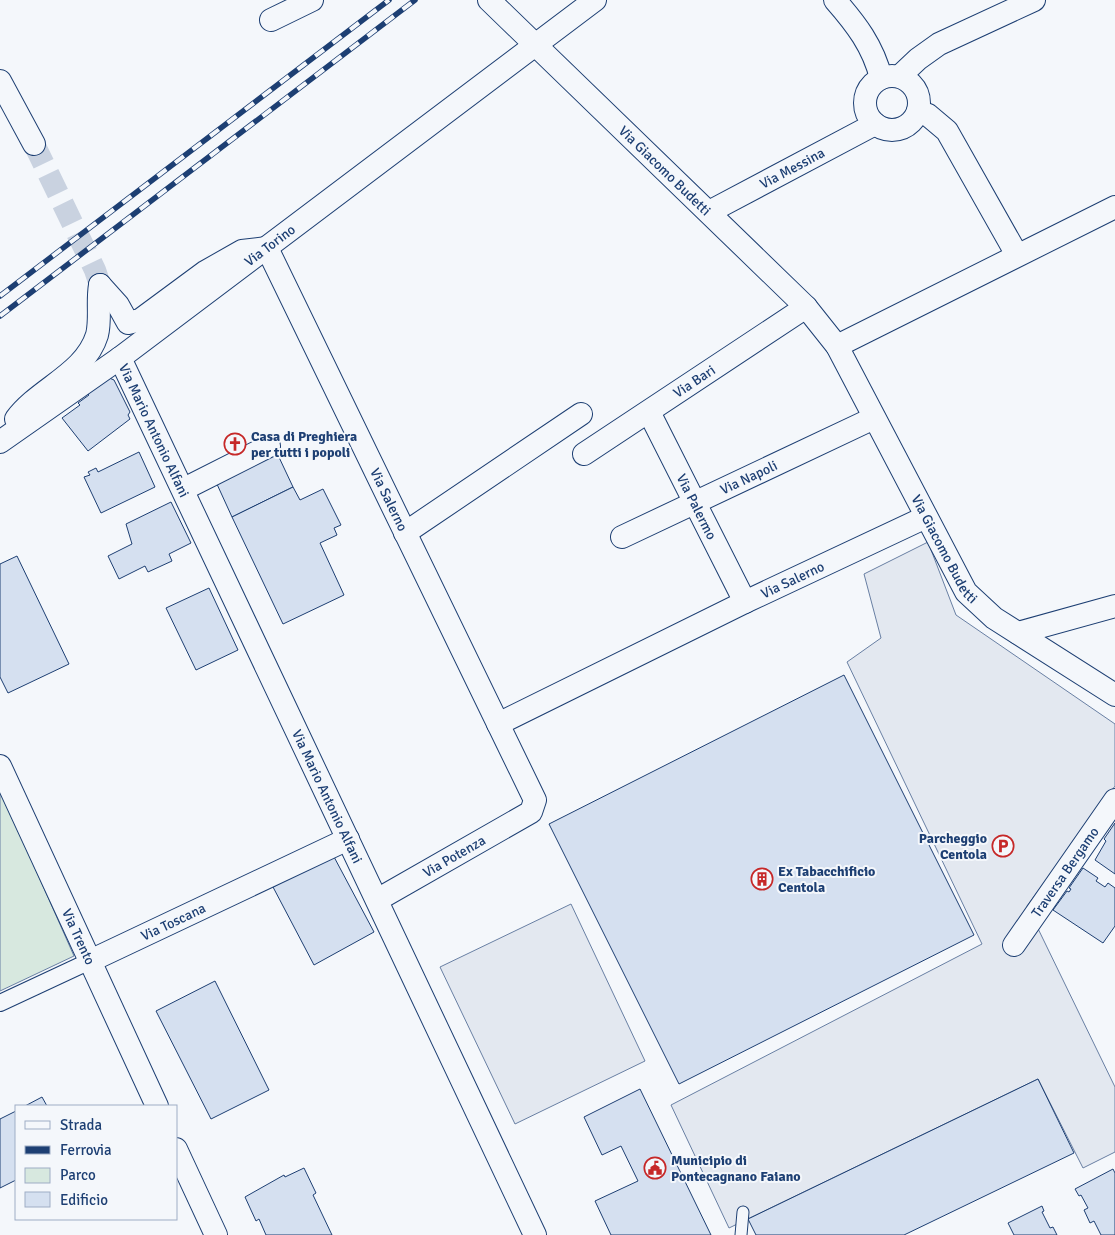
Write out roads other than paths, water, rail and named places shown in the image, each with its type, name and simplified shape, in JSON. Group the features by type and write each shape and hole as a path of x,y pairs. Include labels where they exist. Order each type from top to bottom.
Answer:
{"street":[{"path":"271,20 312,0"},
{"name":"Via Giacomo Budetti","path":"489,0 806,307 837,346 966,592 994,618 1115,696"},
{"name":"Via Torino","path":"0,441 120,358 596,0"},
{"path":"835,0 863,34 876,59 891,77 908,80 918,94 918,112 908,125 900,129 882,128 868,117 865,99 873,82 891,77 939,44 1034,0"},
{"path":"0,81 34,144"},
{"path":"918,112 928,115 947,131 1017,255"},
{"name":"Via Messina","path":"709,212 875,124"},
{"path":"837,346 1115,207"},
{"path":"0,441 26,406 86,358 97,334 100,286 118,305 128,323 140,320 205,272 242,251 267,248"},
{"name":"Via Salerno","path":"267,248 534,800 531,812"},
{"name":"Via Bari","path":"584,454 806,307"},
{"name":"Via Mario Antonio Alfani","path":"120,358 184,489 535,1235"},
{"name":"Via Palermo","path":"649,412 746,602"},
{"path":"405,533 580,414"},
{"name":"Via Napoli","path":"622,537 874,418"},
{"path":"184,489 269,446"},
{"name":"Via Salerno","path":"498,724 746,602 926,517"},
{"path":"1018,633 1115,606"},
{"name":"Via Trento","path":"0,766 157,1105"},
{"name":"Traversa Bergamo","path":"1014,945 1115,800"},
{"name":"Via Potenza","path":"377,900 531,812"},
{"name":"Via Toscana","path":"0,1003 348,839"},
{"path":"178,1153 216,1235"}],"lane":[{"path":"741,1235 742,1212"}],"tunnel":[{"path":"34,144 95,270 100,285"}],"railway":[{"path":"0,296 389,0"},
{"path":"0,316 415,0"}],"place":[{"name":"Casa di Preghiera per tutti i popoli","path":"235,444"},
{"name":"Parcheggio Centola","path":"1003,846"},
{"name":"Ex Tabacchificio Centola","path":"762,879"},
{"name":"Municipio di Pontecagnano Faiano","path":"655,1168"}]}
